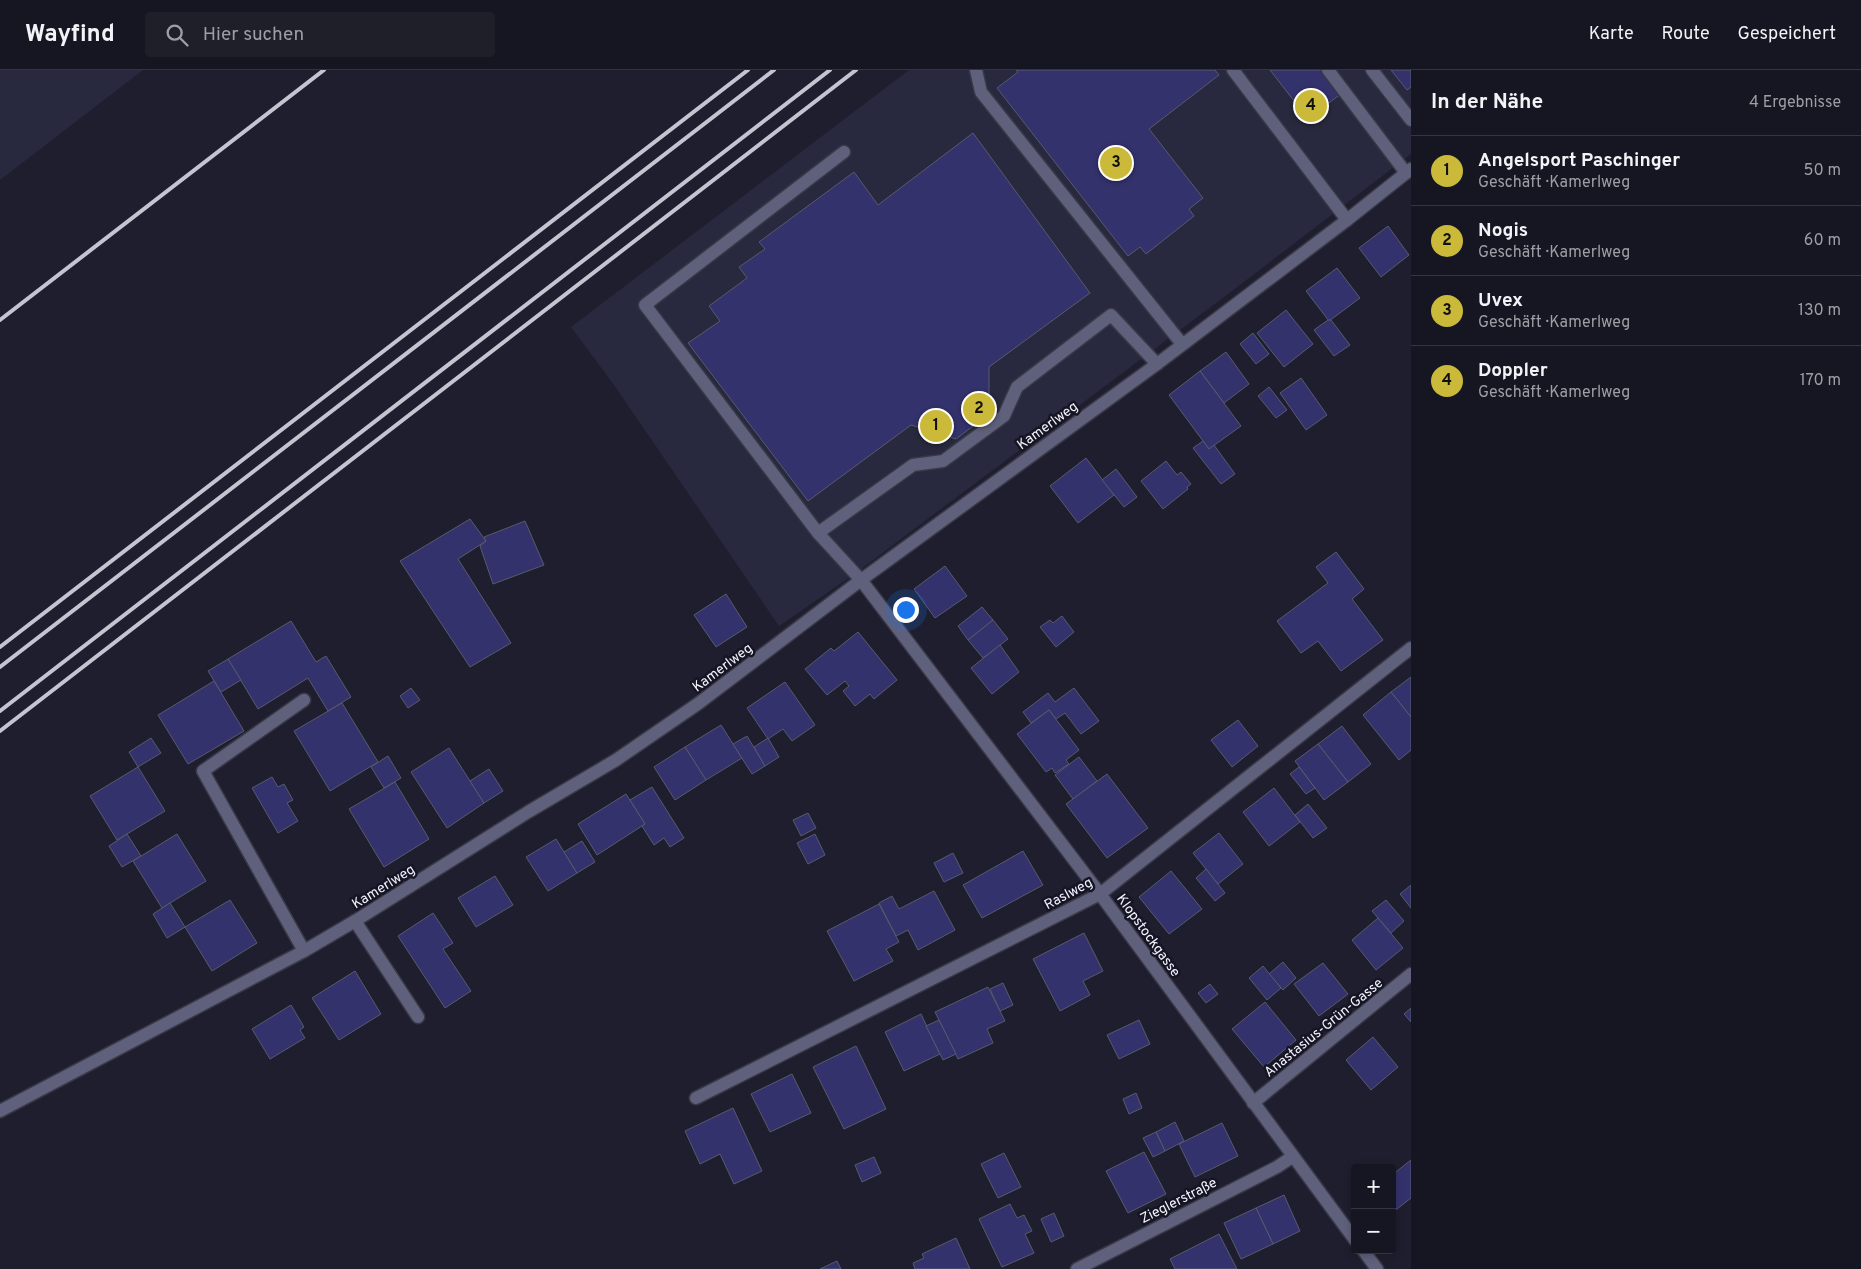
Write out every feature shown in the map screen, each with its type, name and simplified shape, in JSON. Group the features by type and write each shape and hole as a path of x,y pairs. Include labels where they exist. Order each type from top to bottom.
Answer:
{"street":[{"path":"976,70 981,92 1182,344"},
{"path":"1234,70 1347,220"},
{"path":"1328,70 1408,171"},
{"path":"1372,70 1411,120"},
{"name":"Klopstockgasse","path":"844,152 645,305 818,533 861,580 1100,894 1351,1235"},
{"name":"Kamerlweg","path":"0,1112 304,951 528,812 616,760 699,703 861,580 1157,364 1347,220 1408,171"},
{"path":"818,533 913,465 943,461 1004,416 1017,387 1111,315 1157,364"},
{"name":"Raslweg","path":"696,1098 1100,894 1411,648"},
{"path":"304,700 203,771 304,951"},
{"path":"355,921 418,1018"},
{"name":"Anastasius-Grün-Gasse","path":"1253,1103 1411,974"},
{"name":"Zieglerstraße","path":"1077,1269 1277,1167 1292,1157"},
{"path":"1366,1254 1377,1269"}],"shaded area":[{"path":"0,70 143,70 0,180"},
{"path":"909,70 1411,70 1411,154 1232,291 853,575 779,626 614,385 571,327"}],"building":[{"path":"1016,70 1215,70 1219,75 1149,129 1203,198 1189,209 1194,216 1146,254 1140,247 1128,256 997,88 1018,72"},
{"path":"1270,70 1324,70 1342,93 1308,119"},
{"path":"1391,70 1411,70 1411,87 1407,90"},
{"path":"973,133 1090,293 989,367 989,414 956,439 911,425 808,501 688,343 720,321 709,306 747,278 739,267 765,249 759,242 854,172 878,205"},
{"path":"1388,226 1409,255 1381,277 1359,248"},
{"path":"1337,268 1360,298 1329,321 1306,291"},
{"path":"1286,310 1313,344 1284,367 1257,333"},
{"path":"1328,320 1331,320 1350,345 1334,356 1314,330"},
{"path":"1253,333 1269,354 1256,364 1240,344"},
{"path":"1226,352 1249,384 1224,403 1200,371"},
{"path":"1200,371 1241,426 1209,449 1169,395"},
{"path":"1301,378 1327,415 1306,430 1280,393"},
{"path":"1269,387 1287,410 1276,418 1258,396"},
{"path":"1203,441 1209,449 1214,445 1235,474 1221,484 1193,448"},
{"path":"1086,458 1114,495 1078,523 1050,486"},
{"path":"1166,461 1177,475 1181,472 1191,484 1187,487 1188,489 1163,509 1141,481"},
{"path":"1116,469 1137,497 1124,507 1102,480"},
{"path":"470,519 486,541 458,559 511,643 470,667 400,561"},
{"path":"525,521 544,565 493,584 480,546 486,541 484,537"},
{"path":"1336,552 1364,589 1352,599 1383,640 1341,671 1318,641 1301,653 1277,621 1328,583 1316,567"},
{"path":"945,566 967,596 935,618 914,589"},
{"path":"726,594 747,627 716,647 694,615"},
{"path":"982,607 993,620 968,640 958,626"},
{"path":"1062,616 1074,632 1056,647 1040,627 1050,620 1053,623"},
{"path":"993,620 1008,639 983,658 968,640"},
{"path":"291,621 316,662 326,656 351,697 328,711 308,678 258,709 228,659"},
{"path":"858,632 897,680 874,699 870,694 855,706 843,691 849,686 845,681 827,695 805,669 831,648 834,651"},
{"path":"1000,645 1019,672 992,694 971,668"},
{"path":"228,659 241,680 221,692 208,671"},
{"path":"1411,677 1411,717 1391,692"},
{"path":"214,681 244,731 188,764 158,715"},
{"path":"785,682 815,725 792,741 783,729 768,739 747,708"},
{"path":"411,688 420,700 408,708 400,696"},
{"path":"1074,688 1099,721 1081,734 1065,713 1056,719 1049,710 1031,723 1023,712 1048,693 1055,702"},
{"path":"1391,692 1411,717 1411,750 1399,760 1363,715"},
{"path":"342,703 378,762 330,791 294,731"},
{"path":"1049,710 1079,750 1066,760 1069,764 1055,773 1052,768 1046,772 1017,734"},
{"path":"1238,720 1258,746 1232,767 1211,740"},
{"path":"721,725 742,758 706,780 685,747"},
{"path":"1342,726 1371,764 1348,782 1318,744"},
{"path":"747,736 765,766 752,774 733,744"},
{"path":"151,738 161,753 138,767 129,752"},
{"path":"768,738 779,757 765,766 754,747"},
{"path":"1318,744 1348,782 1324,800 1295,761"},
{"path":"685,747 706,780 675,800 654,767"},
{"path":"449,748 484,803 447,828 411,772"},
{"path":"388,756 401,778 384,788 371,767"},
{"path":"1079,757 1097,781 1073,799 1055,775"},
{"path":"138,767 165,811 117,840 90,796"},
{"path":"1299,767 1315,788 1306,794 1290,774"},
{"path":"489,769 503,791 484,803 470,781"},
{"path":"1107,774 1148,828 1107,858 1066,804"},
{"path":"272,777 278,787 284,784 293,800 287,803 298,821 278,833 252,788"},
{"path":"395,782 429,839 384,867 349,809"},
{"path":"652,787 684,838 670,847 664,838 654,845 642,826 645,824 630,800"},
{"path":"1274,788 1300,822 1269,846 1243,812"},
{"path":"626,794 645,824 597,855 578,824"},
{"path":"1308,804 1327,828 1313,838 1295,815"},
{"path":"808,813 816,828 801,836 793,820"},
{"path":"1219,833 1243,864 1218,884 1193,853"},
{"path":"127,834 141,856 122,867 109,846"},
{"path":"177,834 206,881 162,908 133,861"},
{"path":"815,834 825,855 808,864 797,843"},
{"path":"556,839 577,873 548,891 526,857"},
{"path":"582,841 595,862 577,873 564,852"},
{"path":"1023,851 1043,885 982,918 963,885"},
{"path":"953,853 963,873 944,882 934,863"},
{"path":"1206,869 1225,893 1215,901 1196,878"},
{"path":"1171,871 1202,909 1169,934 1139,897"},
{"path":"495,876 513,905 476,927 458,898"},
{"path":"1411,885 1411,908 1400,894"},
{"path":"934,891 955,930 918,950 908,930 896,936 879,903 892,896 899,909"},
{"path":"230,900 257,943 212,971 185,927"},
{"path":"1386,900 1404,921 1391,933 1372,911"},
{"path":"170,903 185,927 167,938 153,914"},
{"path":"879,904 899,942 886,949 893,961 854,981 827,931"},
{"path":"433,913 453,943 443,949 471,991 445,1008 398,936"},
{"path":"1378,918 1403,948 1376,970 1352,940"},
{"path":"1084,933 1103,971 1083,981 1090,995 1060,1011 1033,959"},
{"path":"1283,962 1296,978 1283,990 1269,974"},
{"path":"1323,963 1348,994 1319,1016 1294,984"},
{"path":"1263,966 1281,988 1267,1000 1249,978"},
{"path":"355,971 381,1014 339,1040 312,998"},
{"path":"1003,983 1013,1005 1000,1011 990,989"},
{"path":"1210,984 1218,994 1206,1003 1198,993"},
{"path":"988,987 1005,1021 987,1029 993,1043 958,1059 935,1012"},
{"path":"1265,1002 1296,1040 1264,1067 1232,1029"},
{"path":"291,1005 304,1027 300,1030 305,1038 270,1059 252,1029"},
{"path":"1411,1008 1411,1022 1404,1014"},
{"path":"921,1014 940,1054 904,1071 885,1032"},
{"path":"939,1020 956,1054 943,1060 926,1026"},
{"path":"1139,1020 1150,1044 1119,1059 1107,1035"},
{"path":"1373,1037 1398,1067 1371,1090 1346,1060"},
{"path":"856,1046 886,1109 844,1129 813,1067"},
{"path":"792,1074 811,1113 770,1132 751,1094"},
{"path":"1136,1093 1142,1108 1129,1114 1123,1099"},
{"path":"733,1108 762,1171 734,1184 720,1154 700,1164 685,1131"},
{"path":"1175,1122 1184,1141 1165,1151 1156,1132"},
{"path":"1222,1123 1238,1156 1195,1177 1179,1144"},
{"path":"1156,1132 1165,1151 1153,1157 1143,1138"},
{"path":"1144,1152 1166,1194 1128,1213 1106,1171"},
{"path":"1004,1153 1021,1187 998,1198 981,1164"},
{"path":"874,1157 881,1173 862,1182 855,1165"},
{"path":"1411,1160 1411,1198 1396,1210 1396,1209 1396,1172"},
{"path":"1284,1195 1300,1231 1273,1244 1256,1208"},
{"path":"1010,1204 1017,1218 1024,1215 1032,1231 1025,1234 1034,1253 1002,1267 979,1219"},
{"path":"1256,1208 1273,1244 1241,1259 1224,1223"},
{"path":"1054,1213 1064,1236 1051,1242 1041,1219"},
{"path":"1219,1234 1237,1269 1175,1269 1170,1259"},
{"path":"956,1238 970,1269 915,1269 913,1263 924,1258 922,1254"},
{"path":"837,1261 841,1269 820,1269"}],"railway":[{"path":"0,320 324,70"},
{"path":"0,647 748,70"},
{"path":"0,667 774,70"},
{"path":"0,711 830,70"},
{"path":"0,731 856,70"}],"place":[{"name":"Doppler","path":"1311,106"},
{"name":"Uvex","path":"1116,163"},
{"name":"Nogis","path":"979,409"},
{"name":"Angelsport Paschinger","path":"936,426"}]}
